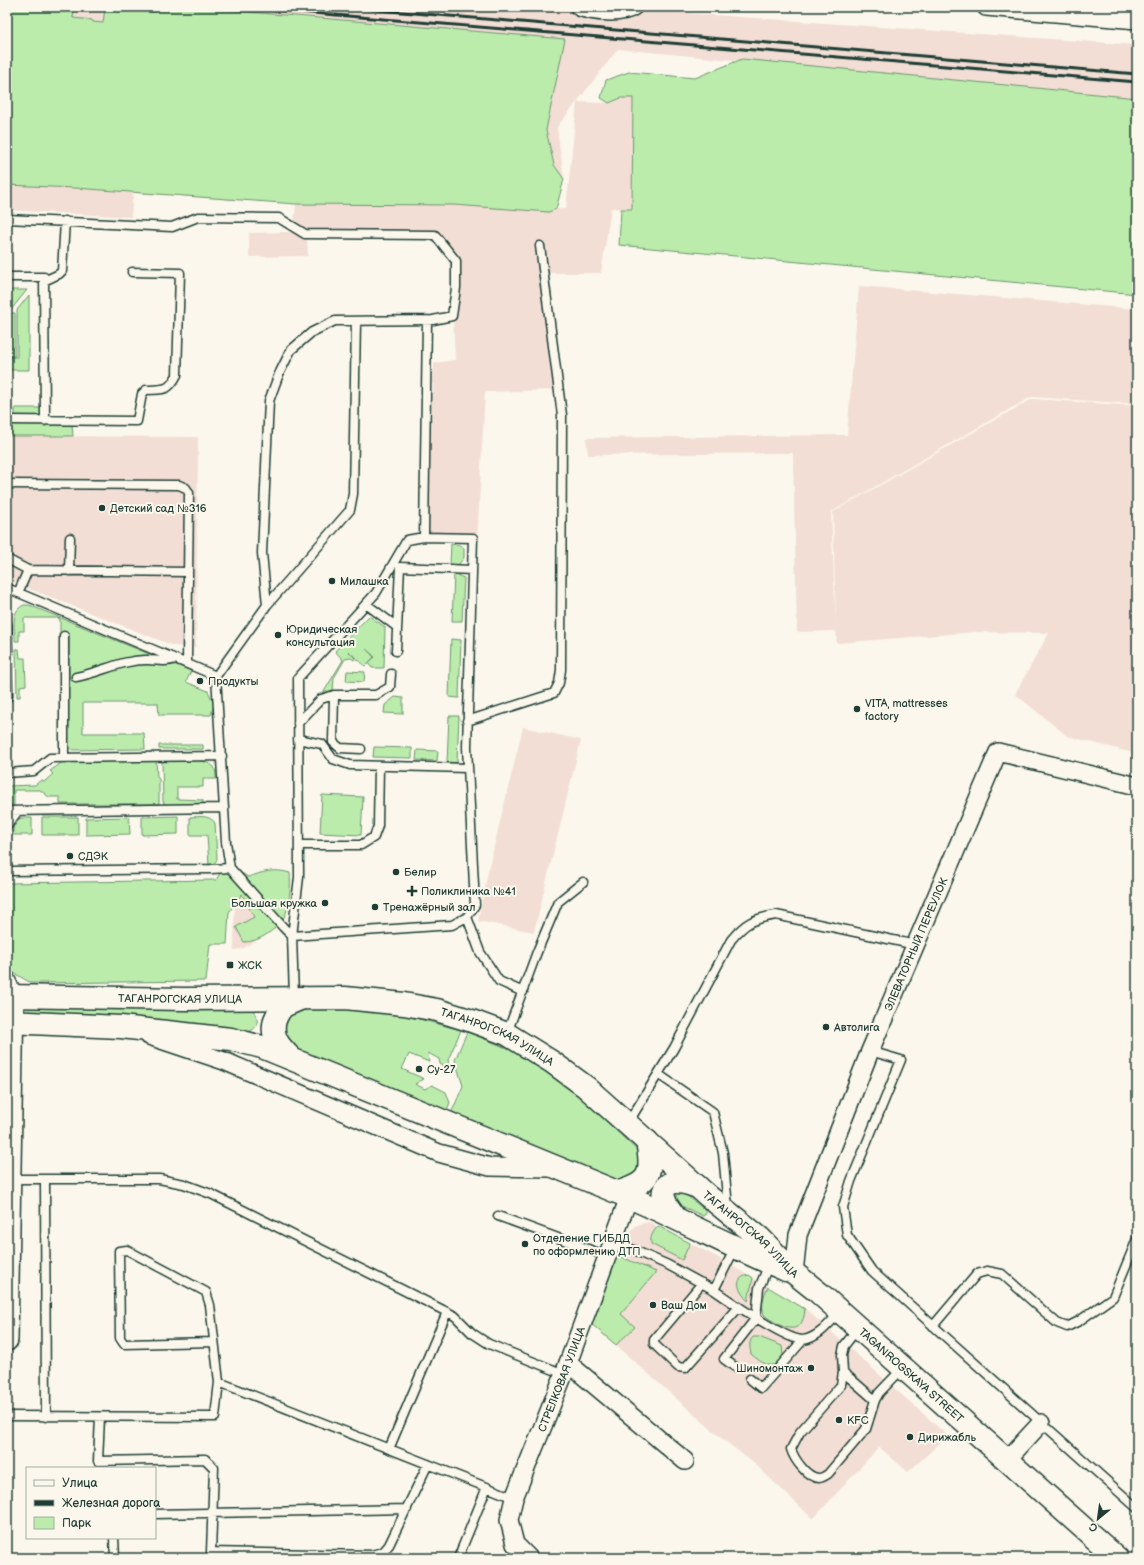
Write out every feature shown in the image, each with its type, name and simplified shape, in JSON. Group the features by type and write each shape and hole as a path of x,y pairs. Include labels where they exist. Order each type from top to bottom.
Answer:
{"main road":[{"name":"ТАГАНРОГСКАЯ УЛИЦА","path":"13,996 184,999 345,998 404,1004 437,1010 469,1020 507,1034 552,1062 586,1087 728,1214 760,1238 794,1273"},
{"path":"231,1039 249,1036 254,1033 260,1025 261,1019 258,1011 250,1003 235,998"},
{"path":"292,1059 279,1045 273,1032 274,1024 279,1012 283,1007 298,998"},
{"name":"ТАГАНРОГСКАЯ УЛИЦА","path":"10,1022 121,1027 231,1039 262,1047 675,1217 736,1248 794,1273"},
{"path":"623,1195 641,1183 646,1177 650,1168 646,1141"},
{"path":"675,1217 664,1199 666,1187 670,1183 679,1182 698,1187"},
{"name":"TAGANROGSKAYA STREET","path":"794,1273 904,1367 1008,1460 1109,1554"}],"street":[{"path":"579,7 602,11 628,11 634,7"},
{"path":"986,7 1137,20"},
{"name":"ЭЛЕВАТОРНЫЙ ПЕРЕУЛОК","path":"794,1273 798,1235 870,1051 998,752 1137,786"},
{"path":"7,1340 8,1214 10,1179 9,1073 10,1022 13,996"},
{"path":"121,1027 224,1061 438,1153 490,1167 558,1168"},
{"name":"СТРЕЛКОВАЯ УЛИЦА","path":"529,1558 515,1544 509,1520 514,1498 566,1369 610,1249 623,1195"},
{"path":"566,1369 685,1461"},
{"path":"1008,1460 1041,1423"}],"lane":[{"path":"7,219 172,227 198,216 279,218 306,234 436,235 456,261 456,288 452,316 427,321 335,321 312,332 291,350 279,374 269,401 262,553 267,605"},
{"path":"44,281 62,271 65,221"},
{"path":"467,721 554,693 559,683 561,670 562,415 540,246"},
{"path":"7,420 136,421 142,394 146,390 164,389 171,386 177,375 180,273 132,272"},
{"path":"7,277 44,277 45,420"},
{"path":"298,998 292,936 299,877 298,678 376,593 407,540 424,537 473,538 467,721 467,768 475,905 467,918 452,925 292,936 230,868 226,842 216,676 267,605 350,510 353,494 356,321"},
{"path":"424,537 427,321"},
{"path":"7,484 179,485 186,488 189,493 187,664"},
{"path":"69,571 70,538"},
{"path":"7,560 28,570 188,572"},
{"path":"396,651 400,567 472,570"},
{"path":"18,593 28,570"},
{"path":"7,588 216,676"},
{"path":"366,604 397,627"},
{"path":"7,624 7,698"},
{"path":"64,636 64,758"},
{"path":"76,677 91,675 125,662 147,660 164,662 176,659"},
{"path":"298,722 321,699 334,695 376,695 390,687 391,674"},
{"path":"334,695 333,742 340,748 360,749"},
{"path":"298,739 322,744 333,759 350,765 467,768"},
{"path":"7,773 34,771 50,758 222,756"},
{"path":"299,845 362,845 374,837 378,826 379,766"},
{"path":"7,811 224,808"},
{"path":"7,826 18,811"},
{"path":"7,871 230,868"},
{"path":"507,1034 537,952 558,902 583,882"},
{"path":"627,1124 674,1048 731,940 741,927 757,918 776,915 916,944"},
{"path":"467,918 480,952 499,981 523,992"},
{"path":"7,971 13,996"},
{"path":"870,1051 901,1060 851,1181 843,1207 847,1235 872,1271 1137,1508"},
{"path":"658,1074 713,1112 723,1153 728,1214"},
{"path":"10,1179 159,1178 184,1184 211,1194 455,1316 472,1333 489,1344 566,1369"},
{"path":"45,1179 46,1417"},
{"path":"498,1216 610,1249 668,1264 714,1290 756,1318 784,1334 803,1340"},
{"path":"933,1326 977,1274 988,1271 1002,1274 1056,1323 1067,1327 1079,1321 1113,1298 1137,1239"},
{"path":"714,1290 736,1248"},
{"path":"7,1416 215,1417 219,1382 210,1305 206,1292 127,1250 119,1251 120,1338 124,1344 214,1342"},
{"path":"735,1367 724,1358 756,1318 759,1288 770,1263"},
{"path":"702,1283 654,1340 654,1344 678,1367 685,1368 740,1307"},
{"path":"389,1449 446,1312"},
{"path":"750,1379 761,1388 803,1340 819,1333 841,1312"},
{"path":"858,1327 844,1346 842,1355 843,1372 841,1385 800,1432 791,1449 794,1458 811,1477 821,1478 828,1474 866,1429 875,1400 879,1393 904,1367"},
{"path":"843,1372 875,1400"},
{"path":"219,1382 514,1498"},
{"path":"100,1416 98,1461 205,1459 214,1468 211,1552 371,1555 383,1552 389,1545 428,1464"},
{"path":"458,1558 487,1487"},
{"path":"156,1514 407,1509"},
{"path":"114,1539 115,1558"}],"shaded area":[{"path":"7,7 597,7 1137,45 1137,99 618,49 577,102 609,103 621,98 633,98 632,209 611,208 601,273 541,273 554,390 485,392 477,543 426,541 434,363 455,360 451,270 446,253 435,238 307,238 308,256 249,257 249,233 293,232 296,204 133,193 131,217 7,210","holes":["577,102 566,209 556,209 564,179 557,127"]},
{"path":"859,286 1137,309 1137,404 1031,397 831,512 836,627 833,512 1032,399 1137,406 1137,754 1067,736 1015,694 1049,633 975,632 837,643 836,631 797,632 793,453 588,455 586,438 847,435"},
{"name":"Детский сад №316","path":"7,436 198,437 196,647 174,646 7,580"},
{"path":"523,727 581,740 534,932 478,921 489,867"},
{"path":"235,893 245,894 276,929 242,949 234,950"},
{"path":"649,1222 717,1257 808,1311 948,1436 908,1472 879,1447 813,1519 756,1465 719,1436 589,1322 625,1236 637,1225"}],"green space":[{"path":"7,7 74,7 73,18 103,23 105,8 155,12 156,7 190,7 565,39 546,130 554,165 564,179 556,209 549,212 454,205 296,204 75,188 7,185"},
{"path":"742,59 1137,98 1137,294 619,245 621,209 632,209 633,98 621,98 609,103 601,98 606,80 629,72 695,78"},
{"path":"7,290 27,290 10,311 7,311"},
{"path":"29,295 29,370 7,370 7,357 17,357 17,310"},
{"path":"7,313 15,313 15,356 7,356"},
{"path":"15,408 41,408 40,417 15,417"},
{"path":"7,424 72,424 73,436 7,436"},
{"path":"451,544 459,545 464,548 464,558 457,566 450,565"},
{"path":"454,574 464,578 462,621 452,621"},
{"path":"24,605 29,605 191,671 186,682 208,691 214,704 211,715 159,715 158,703 83,703 83,733 144,733 145,749 72,750 68,745 69,635 60,635 60,619 24,618 24,631 19,631 19,641 15,641 15,615"},
{"path":"369,616 385,627 384,668 372,668 368,663 365,666 348,651 355,658 354,660 351,658 345,659 334,678 333,691 322,695 343,660 335,651"},
{"path":"451,639 461,640 459,698 449,697"},
{"path":"16,649 19,649 20,658 25,658 26,685 20,686 20,697 17,697"},
{"path":"347,671 365,672 364,682 346,681"},
{"path":"395,697 403,698 403,714 384,713 385,705"},
{"path":"449,716 459,716 457,763 447,762"},
{"path":"159,745 203,745 203,749 159,749"},
{"path":"374,747 412,748 412,758 373,757"},
{"path":"417,750 438,751 437,761 416,760"},
{"path":"162,759 197,760 210,764 214,767 216,779 203,779 203,787 177,787 177,799 203,800 203,803 206,803 206,807 168,806 163,802"},
{"path":"64,761 156,761 157,777 159,779 159,804 60,804 60,797 49,797 40,790 14,790 14,806 7,809 7,786 35,785 41,780 44,782 53,774 50,771"},
{"path":"322,795 363,797 361,835 320,833"},
{"path":"178,816 178,834 142,835 142,817"},
{"path":"42,817 78,817 78,835 42,835"},
{"path":"129,817 130,834 86,835 86,818"},
{"path":"190,817 207,817 215,823 217,858 213,864 209,865 207,835 190,835"},
{"path":"20,818 32,818 32,835 13,835 13,828"},
{"path":"222,870 237,870 248,877 273,871 290,873 289,903 283,919 275,928 261,938 250,942 244,942 236,927 254,917 242,894 229,912 227,944 210,944 206,981 31,983 7,969 7,888 9,883 216,880"},
{"path":"23,1005 252,1009 256,1016 257,1022 255,1028 248,1032 26,1013 22,1010"},
{"path":"346,1008 404,1015 461,1030 448,1060 451,1070 440,1064 439,1059 428,1053 429,1062 409,1054 402,1069 424,1079 415,1084 425,1089 432,1085 446,1092 450,1103 445,1114 284,1046 281,1019 296,1009"},
{"path":"467,1032 519,1054 549,1072 585,1102 642,1155 644,1165 627,1187 450,1116 463,1086 455,1060"},
{"path":"679,1189 706,1211 706,1214 703,1216 673,1202 673,1191"},
{"path":"658,1226 690,1243 682,1260 651,1244 652,1234"},
{"path":"617,1255 656,1272 621,1314 635,1327 616,1345 589,1322"},
{"path":"749,1275 753,1278 748,1301 740,1290 739,1282 740,1279"},
{"path":"768,1287 805,1309 800,1325 795,1328 783,1327 764,1315 763,1301"},
{"path":"753,1337 759,1337 782,1346 783,1356 776,1364 772,1365 768,1365 759,1360 751,1354 750,1343"}],"railway":[{"path":"241,7 1137,82"},
{"path":"342,7 1137,74"}],"place":[{"name":"Детский сад №316","path":"102,508"},
{"name":"Милашка","path":"332,581"},
{"name":"Юридическая консультация","path":"278,635"},
{"name":"Продукты","path":"200,681"},
{"name":"VITA, mattresses factory","path":"857,709"},
{"name":"СДЭК","path":"70,856"},
{"name":"Белир","path":"396,872"},
{"name":"Поликлиника №41","path":"412,891"},
{"name":"Большая кружка","path":"325,903"},
{"name":"Тренажёрный зал","path":"375,907"},
{"name":"ЖСК","path":"230,965"},
{"name":"Автолига","path":"826,1027"},
{"name":"Су-27","path":"419,1069"},
{"name":"Отделение ГИБДД по оформлению ДТП","path":"525,1244"},
{"name":"Ваш Дом","path":"653,1305"},
{"name":"Шиномонтаж","path":"811,1368"},
{"name":"KFC","path":"839,1420"},
{"name":"Дирижабль","path":"910,1437"}]}
